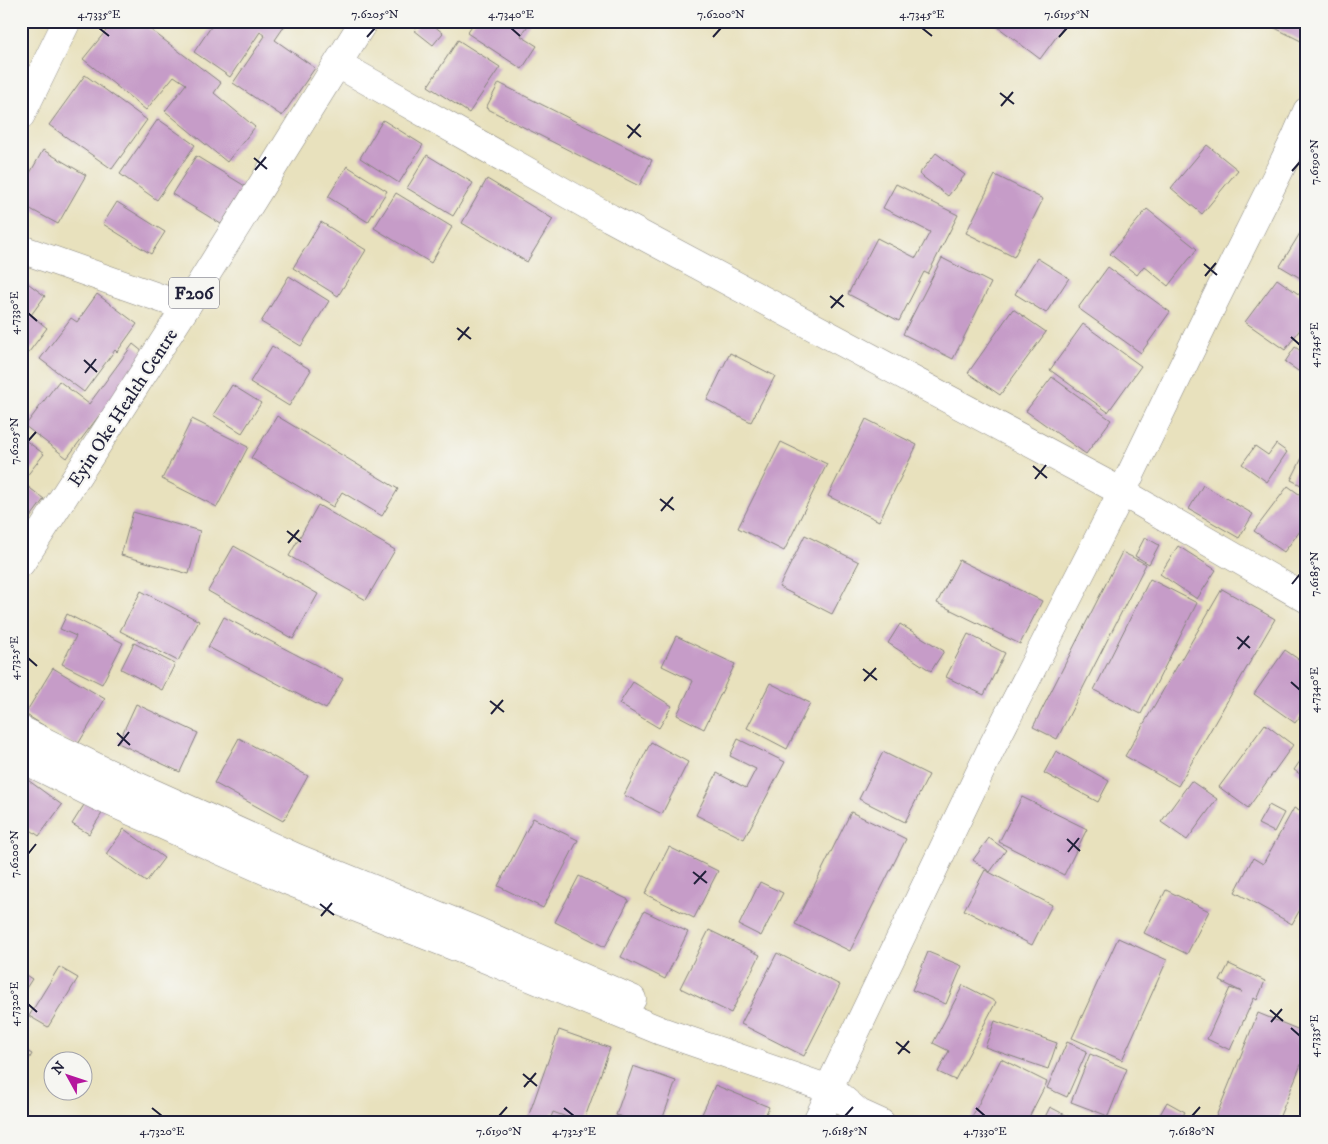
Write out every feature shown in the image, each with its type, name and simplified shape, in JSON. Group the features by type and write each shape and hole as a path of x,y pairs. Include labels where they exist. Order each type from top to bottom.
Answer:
{"street":[{"path":"21,115 67,21"},
{"name":"Eyin Oke Health Centre","path":"21,563 186,307 364,21"},
{"path":"338,64 610,218 1122,492 1307,599"},
{"path":"816,1123 832,1085 992,747 1122,492 1212,304 1295,139 1307,110"},
{"path":"21,249 186,307"},
{"path":"21,730 106,772 297,858 479,932 832,1085 870,1118"},
{"path":"21,758 97,796 291,882 661,1031 832,1085"}],"building":[{"path":"114,21 139,21 221,83 214,93 255,127 227,162 165,111 186,84 174,76 146,110 83,59"},
{"path":"215,21 288,21 275,40 315,68 282,116 233,83 265,36 260,32 230,77 194,52"},
{"path":"422,21 428,21 443,33 433,45 414,30"},
{"path":"475,21 531,21 521,36 537,46 522,69 467,33"},
{"path":"990,21 1068,21 1040,59"},
{"path":"1261,21 1307,21 1307,29 1301,41"},
{"path":"458,40 500,67 469,113 428,86"},
{"path":"85,75 147,120 112,169 49,125"},
{"path":"499,83 652,160 639,186 486,108"},
{"path":"158,119 195,145 157,200 120,174"},
{"path":"383,120 423,145 399,183 360,158"},
{"path":"1207,145 1238,170 1202,214 1171,188"},
{"path":"43,150 86,175 58,224 21,204 21,189"},
{"path":"936,153 965,175 948,196 919,174"},
{"path":"427,155 473,183 453,216 407,188"},
{"path":"196,156 245,186 221,224 172,194"},
{"path":"347,166 387,191 368,222 328,197"},
{"path":"995,175 1043,199 1014,257 966,233"},
{"path":"487,179 553,219 527,262 462,223"},
{"path":"896,184 958,215 928,274 924,272 899,321 848,294 877,238 916,258 930,232 883,208"},
{"path":"396,193 452,227 431,263 374,228"},
{"path":"117,202 165,232 151,254 103,224"},
{"path":"1147,209 1197,249 1168,286 1144,266 1137,275 1110,254"},
{"path":"321,222 366,250 338,296 293,268"},
{"path":"1305,225 1307,226 1307,282 1280,266"},
{"path":"942,258 991,283 953,359 903,334"},
{"path":"1037,258 1069,278 1046,313 1015,294"},
{"path":"1108,267 1170,312 1141,353 1078,308"},
{"path":"289,276 329,301 301,346 261,322"},
{"path":"21,278 45,296 31,315 47,328 23,360 21,359"},
{"path":"1277,279 1307,300 1307,320 1285,350 1245,322"},
{"path":"97,294 137,324 84,392 40,359 71,318 77,322"},
{"path":"1013,309 1046,332 1000,395 968,373"},
{"path":"1083,324 1141,366 1108,412 1050,370"},
{"path":"133,344 148,356 104,415 101,413 67,458 25,426 59,381 89,404"},
{"path":"272,346 311,370 289,406 250,382"},
{"path":"1295,347 1307,355 1307,377 1285,362"},
{"path":"730,353 775,376 751,422 707,400"},
{"path":"1052,377 1111,420 1086,454 1026,411"},
{"path":"232,385 261,403 242,433 213,415"},
{"path":"277,416 398,489 382,516 342,492 333,507 251,458"},
{"path":"192,419 248,447 217,507 162,479"},
{"path":"866,419 917,445 879,521 828,496"},
{"path":"21,437 44,454 22,482 44,499 21,530"},
{"path":"781,442 827,464 784,551 738,528"},
{"path":"1276,444 1287,452 1267,482 1242,464 1255,446 1268,455"},
{"path":"1307,448 1307,488 1291,480"},
{"path":"1203,485 1253,514 1239,538 1189,509"},
{"path":"1288,486 1307,500 1307,522 1284,552 1254,531"},
{"path":"318,505 395,550 366,600 289,556"},
{"path":"133,512 200,531 189,574 121,555"},
{"path":"805,535 859,562 832,614 779,587"},
{"path":"1145,537 1159,545 1149,564 1135,556"},
{"path":"234,546 318,594 293,639 208,591"},
{"path":"1178,546 1216,570 1197,599 1160,574"},
{"path":"1122,552 1146,564 1057,739 1033,727"},
{"path":"959,560 1042,601 1020,644 937,603"},
{"path":"1150,579 1197,603 1141,714 1094,690"},
{"path":"1222,589 1275,619 1178,786 1125,756"},
{"path":"141,591 199,621 178,661 120,631"},
{"path":"67,614 123,643 102,684 62,664 76,636 60,629"},
{"path":"224,617 343,679 326,709 208,647"},
{"path":"900,624 944,651 931,671 888,643"},
{"path":"968,634 1005,653 984,695 946,677"},
{"path":"676,636 735,664 704,729 677,715 693,681 662,666"},
{"path":"134,643 175,664 162,690 121,669"},
{"path":"1285,650 1307,665 1307,707 1295,723 1254,694"},
{"path":"53,668 105,699 77,746 25,714"},
{"path":"633,682 672,706 659,728 619,704"},
{"path":"770,683 810,703 787,749 747,728"},
{"path":"136,704 198,733 180,772 118,743"},
{"path":"1265,724 1293,745 1248,808 1219,787"},
{"path":"239,738 308,776 283,821 214,783"},
{"path":"738,739 785,762 744,839 696,815 717,773 746,788 756,769 730,756"},
{"path":"651,742 688,762 662,814 624,795"},
{"path":"1056,751 1109,781 1098,802 1044,773"},
{"path":"1307,751 1307,779 1294,770"},
{"path":"883,752 929,775 905,822 859,799"},
{"path":"21,775 62,805 39,836 21,823"},
{"path":"1191,781 1217,799 1187,840 1161,822"},
{"path":"89,797 106,807 89,834 72,824"},
{"path":"1022,797 1087,829 1064,875 999,842"},
{"path":"1269,805 1284,813 1274,832 1258,824"},
{"path":"1294,808 1307,815 1307,897 1292,924 1235,892 1253,858 1263,864"},
{"path":"851,812 906,839 850,951 795,924"},
{"path":"533,818 578,840 543,908 498,886"},
{"path":"124,829 164,858 146,882 106,854"},
{"path":"989,838 1006,850 990,872 973,860"},
{"path":"669,847 718,871 694,918 645,894"},
{"path":"985,870 1052,905 1032,945 964,910"},
{"path":"579,876 629,900 605,947 555,922"},
{"path":"760,882 783,893 761,936 739,925"},
{"path":"1166,890 1209,911 1187,954 1144,933"},
{"path":"644,911 688,932 665,979 621,957"},
{"path":"709,930 760,955 731,1013 680,988"},
{"path":"1118,938 1167,960 1122,1060 1072,1038"},
{"path":"928,952 962,966 946,1004 912,990"},
{"path":"777,953 840,985 804,1056 741,1024"},
{"path":"1229,964 1265,981 1257,1000 1254,998 1230,1050 1207,1039 1230,988 1242,992 1220,981"},
{"path":"59,967 78,978 48,1027 29,1016"},
{"path":"21,972 32,979 21,996"},
{"path":"963,985 996,1002 955,1080 938,1072 949,1051 933,1043"},
{"path":"1258,1013 1307,1033 1307,1050 1277,1123 1223,1123 1215,1119"},
{"path":"995,1021 1057,1043 1048,1069 985,1047"},
{"path":"559,1030 610,1048 583,1123 553,1112 549,1123 526,1123"},
{"path":"1067,1042 1087,1051 1067,1097 1047,1088"},
{"path":"21,1048 32,1054 21,1074"},
{"path":"1090,1054 1127,1069 1108,1116 1071,1102"},
{"path":"1001,1059 1047,1082 1026,1123 969,1123"},
{"path":"633,1066 676,1081 661,1123 639,1123 616,1115"},
{"path":"715,1085 769,1107 762,1123 698,1123"},
{"path":"1167,1102 1185,1112 1179,1123 1162,1123 1157,1120"},
{"path":"1050,1107 1081,1123 1042,1123"}]}
